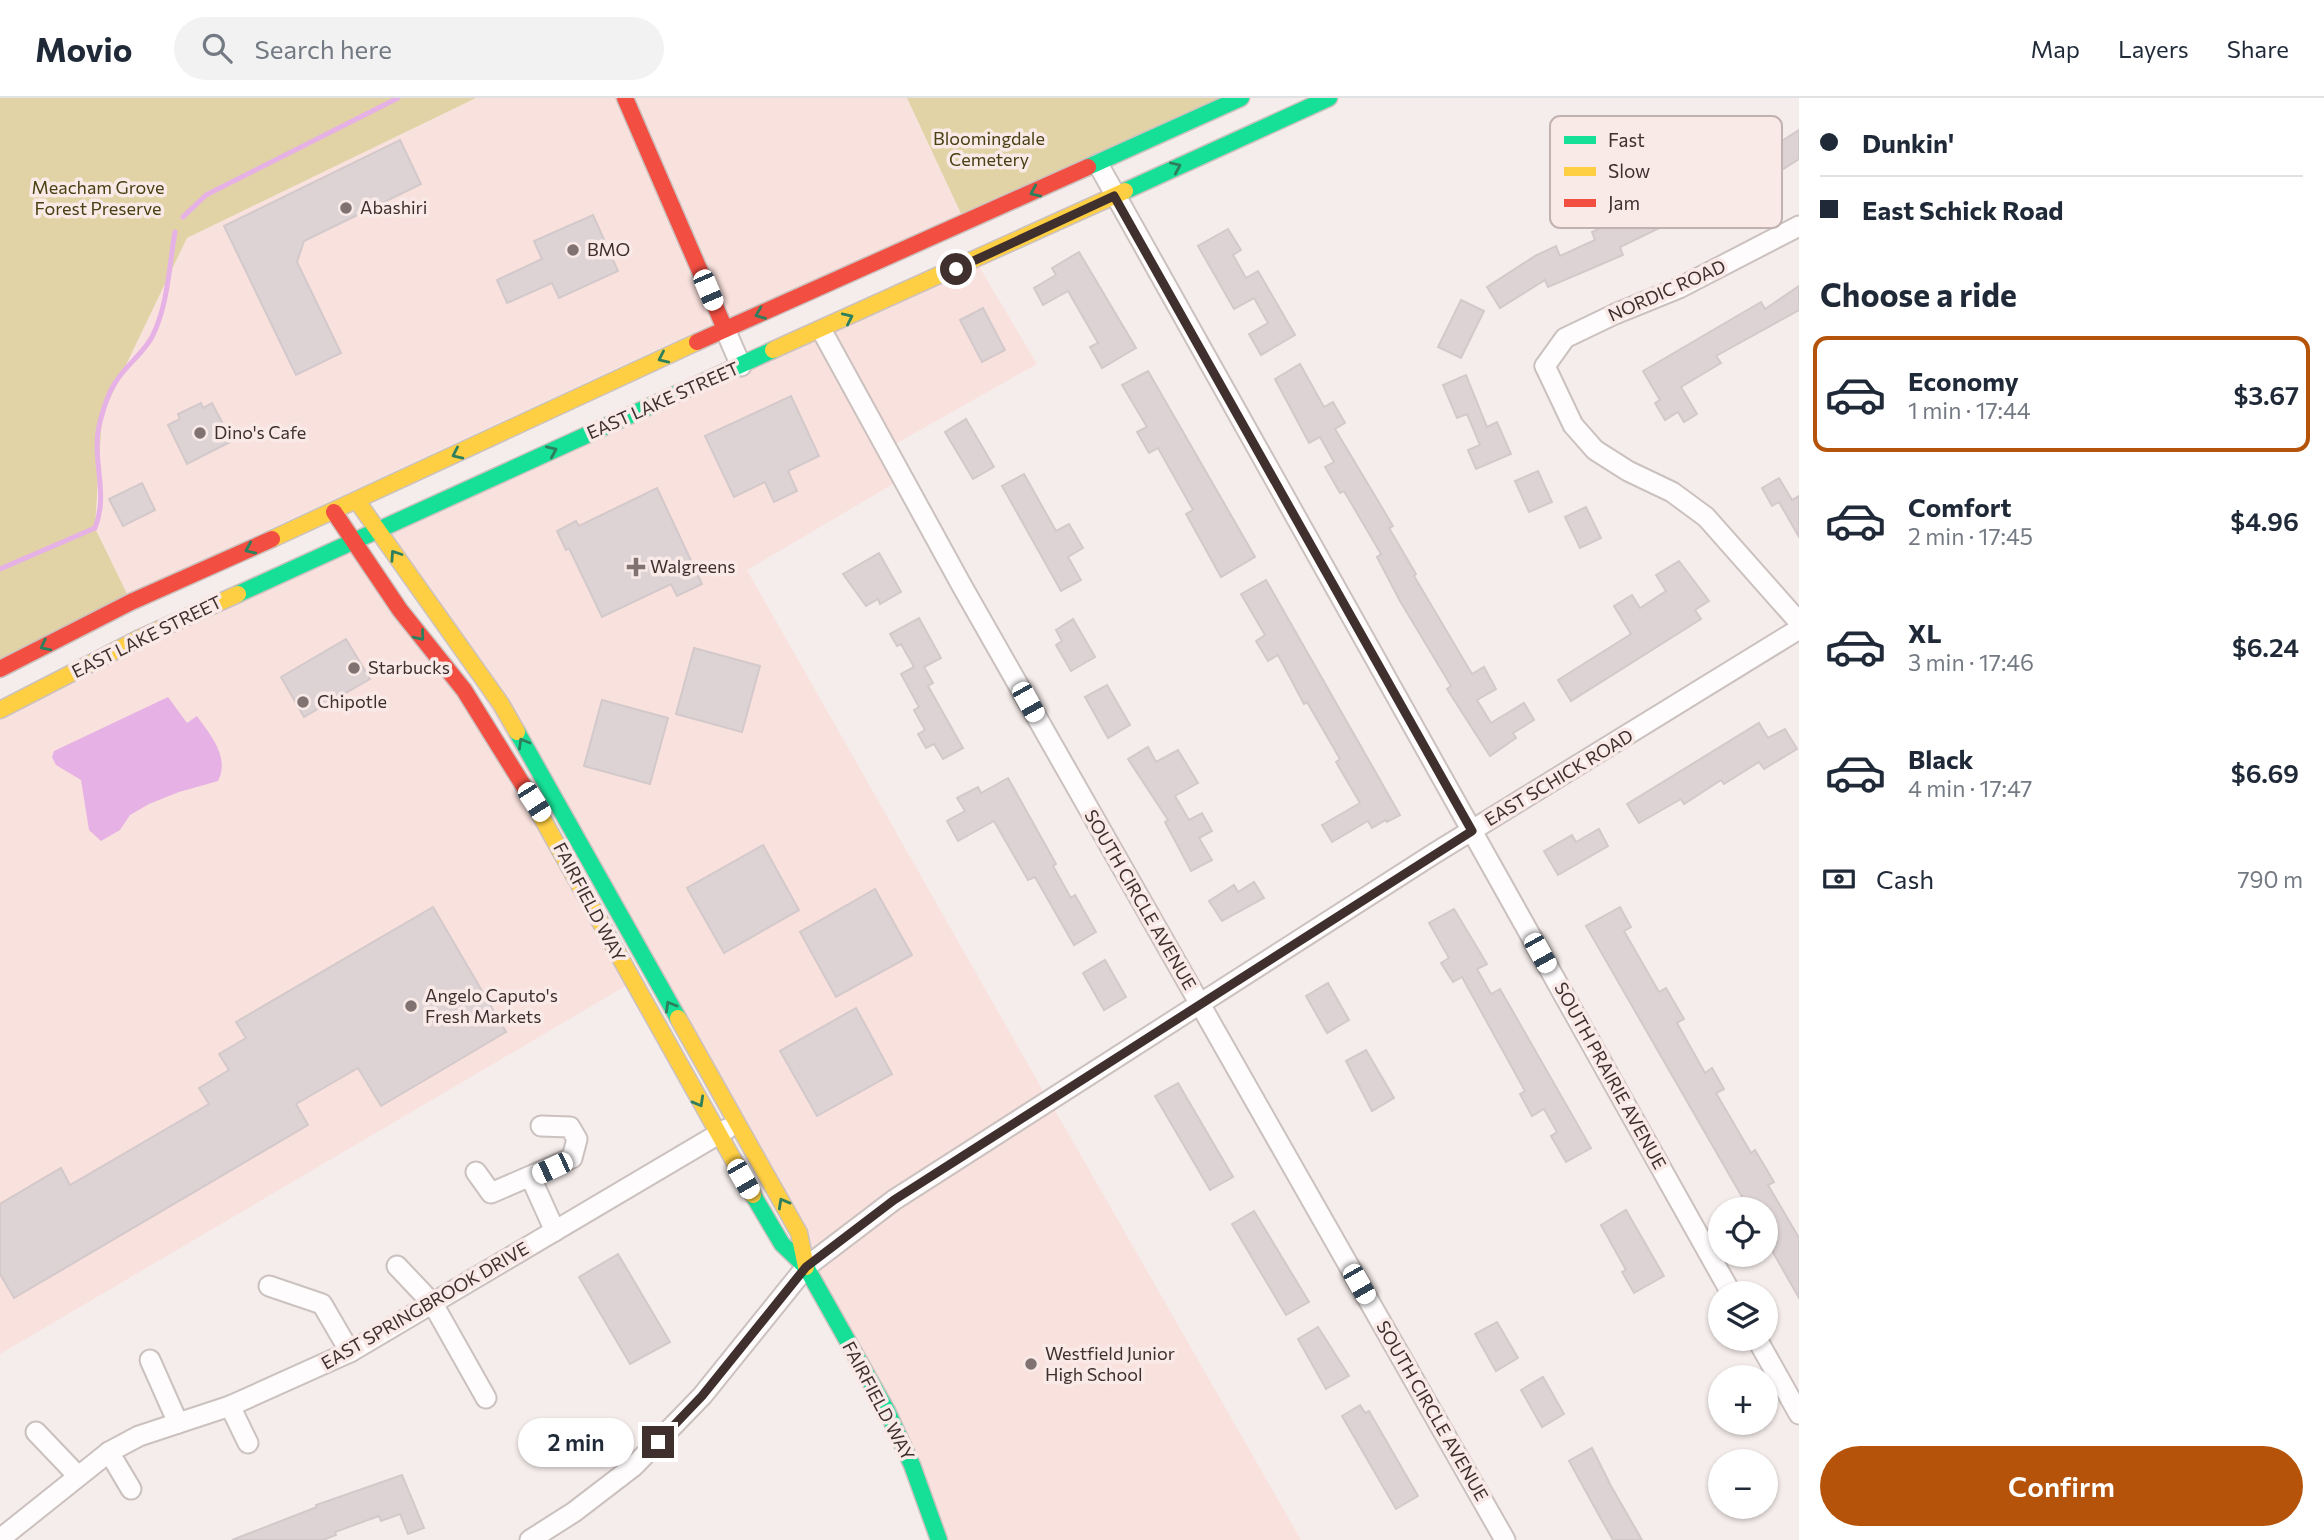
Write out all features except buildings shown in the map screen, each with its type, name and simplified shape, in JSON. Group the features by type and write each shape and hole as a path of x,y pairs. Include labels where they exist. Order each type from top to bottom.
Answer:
{"main road":[{"path":"625,98 725,329"},
{"name":"EAST LAKE STREET","path":"0,669 131,603 334,512 725,329 1241,98"},
{"name":"EAST LAKE STREET","path":"0,710 138,639 352,540 822,331 1329,98"},
{"name":"FAIRFIELD WAY","path":"357,501 501,704 799,1233 806,1267"},
{"name":"FAIRFIELD WAY","path":"334,512 400,610 464,690 547,822 717,1135 782,1244 806,1267 887,1411 912,1465 939,1540"}],"street":[{"name":"SOUTH PRAIRIE AVENUE","path":"1098,164 1724,1281"},
{"name":"NORDIC ROAD","path":"1799,226 1679,288 1565,338 1540,366 1573,425 1595,450 1628,471 1672,492 1706,517 1799,622"},
{"path":"725,329 741,366"},
{"name":"SOUTH CIRCLE AVENUE","path":"822,331 962,586 1505,1540"},
{"name":"EAST SCHICK ROAD","path":"530,1540 634,1466 677,1424 806,1267 894,1200 1472,831 1799,629"},
{"name":"EAST SPRINGBROOK DRIVE","path":"0,1539 109,1452 139,1436 230,1406 350,1352 739,1123"},
{"path":"476,1172 491,1193 572,1158 577,1139 570,1127 541,1126"},
{"path":"531,1178 555,1231"},
{"path":"397,1266 433,1304 486,1398"},
{"path":"269,1286 322,1304 350,1352"},
{"path":"1764,1351 1799,1414"},
{"path":"150,1360 178,1423"},
{"path":"230,1406 248,1443"},
{"path":"36,1432 78,1476"},
{"path":"109,1452 131,1489"}],"shaded area":[{"path":"476,98 616,98 712,324 127,595 95,528 102,415 187,238"},
{"path":"632,98 907,98 963,218 728,321"},
{"path":"977,263 1037,364 890,447 905,477 747,570 1046,1096 810,1256 387,531"},
{"path":"350,547 455,689 629,984 0,1354 0,716"},
{"path":"168,697 187,723 197,716 213,739 222,764 218,781 149,804 130,815 120,830 101,841 89,830 81,780 56,765 52,757 54,751"},
{"name":"Westfield Junior High School","path":"1052,1105 1301,1540 943,1540 811,1268 898,1202"}],"green space":[{"name":"Meacham Grove Forest Preserve","path":"0,98 476,98 187,238 102,415 95,528 131,602 0,667"},
{"name":"Bloomingdale Cemetery","path":"907,98 1221,98 963,218"}],"waterway":[{"path":"183,217 206,195 398,98"},
{"path":"0,569 95,528 101,500 97,447 101,418 115,383 148,343 157,325 165,299 175,232"}],"traffic: fast":[{"path":"1088,167 1241,98"},
{"path":"1125,191 1329,98"},
{"path":"238,594 773,350"},
{"path":"517,732 678,1018"},
{"path":"753,1195 782,1244 806,1267 887,1411 912,1465 939,1540"}],"traffic: slow":[{"path":"773,350 1125,191"},
{"path":"272,539 697,342"},
{"path":"357,501 501,704 517,732"},
{"path":"0,710 138,639 238,594"},
{"path":"528,793 753,1195"},
{"path":"678,1018 799,1233 806,1267"}],"traffic: jam":[{"path":"625,98 725,329"},
{"path":"697,342 1088,167"},
{"path":"334,512 400,610 464,690 528,793"},
{"path":"0,669 131,602 272,539"}],"place":[{"name":"Abashiri","path":"346,208"},
{"name":"BMO","path":"573,250"},
{"name":"Dino's Cafe","path":"200,433"},
{"name":"Walgreens","path":"636,567"},
{"name":"Starbucks","path":"354,668"},
{"name":"Chipotle","path":"303,702"},
{"name":"Angelo Caputo's Fresh Markets","path":"411,1006"},
{"name":"Westfield Junior High School","path":"1031,1364"}],"route":[{"path":"658,1442 702,1396 806,1267 894,1200 1472,831 1114,196 956,269"}]}
